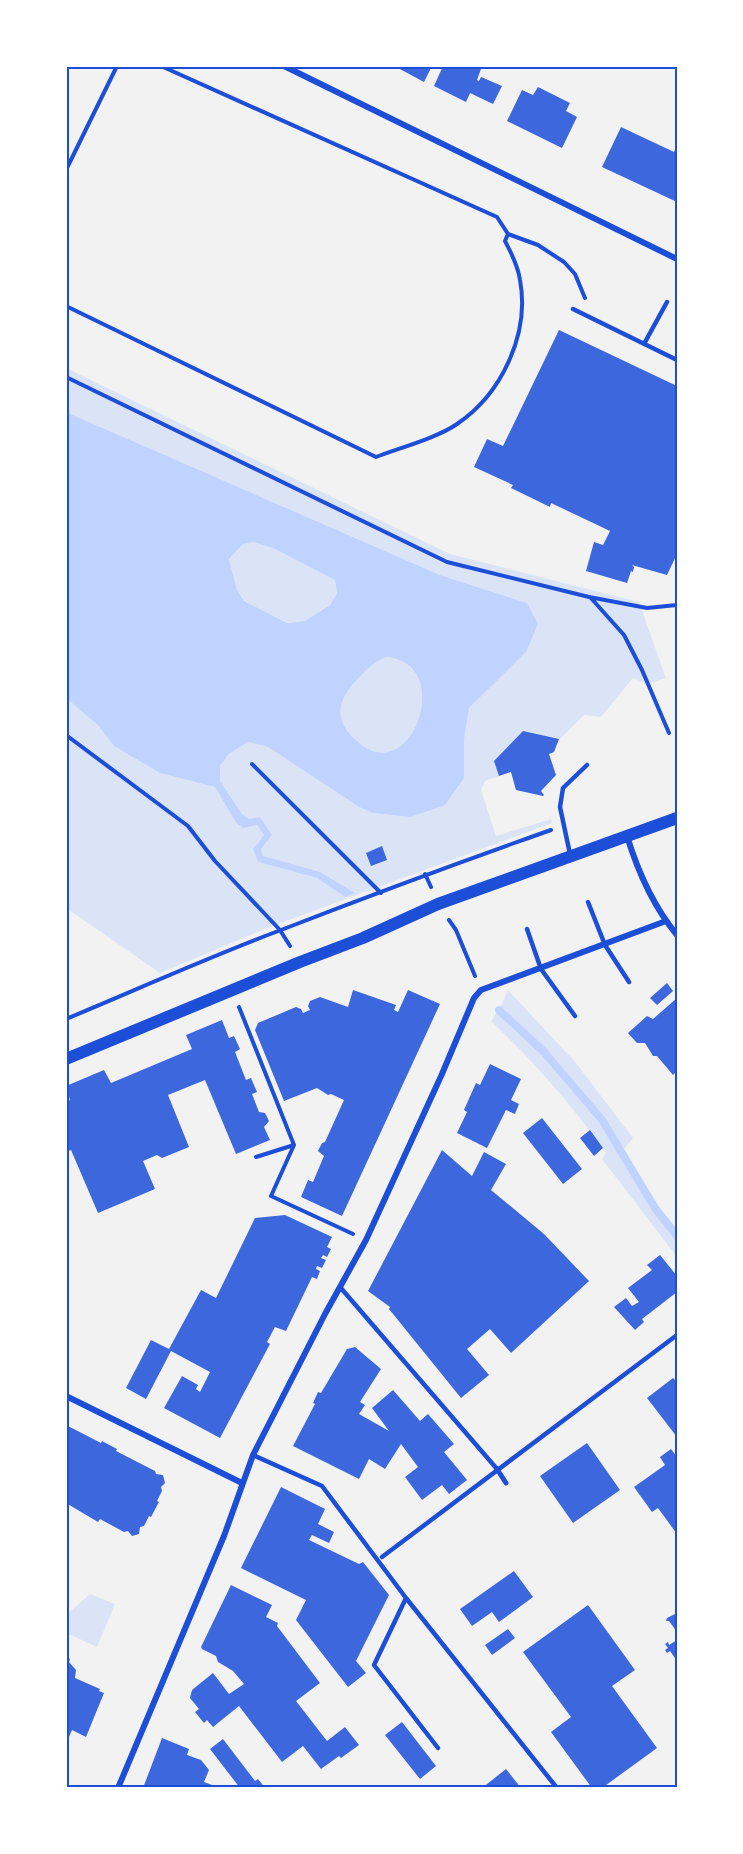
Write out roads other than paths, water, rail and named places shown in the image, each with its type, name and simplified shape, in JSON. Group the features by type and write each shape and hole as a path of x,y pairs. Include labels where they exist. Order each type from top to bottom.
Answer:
{"main road":[{"path":"66,1059 363,938 438,904 677,818"}],"street":[{"path":"288,67 677,259"},
{"path":"627,836 638,870 666,921 677,935"},
{"path":"118,1788 224,1536 253,1455 366,1240 474,998 480,990 666,921"},
{"path":"66,1396 242,1483"},
{"path":"497,1469 506,1483"}],"lane":[{"path":"644,344 667,302"},
{"path":"573,309 677,360"},
{"path":"571,857 560,807 563,788 587,765"},
{"path":"588,902 604,945 629,982"},
{"path":"527,929 541,969 575,1016"},
{"path":"340,1287 497,1469"},
{"path":"382,1557 677,1335"},
{"path":"253,1455 321,1486 406,1598 557,1788"},
{"path":"406,1598 374,1665 438,1748"}],"water":[{"path":"66,412 440,575 527,603 538,624 526,652 469,708 464,740 464,778 445,805 410,817 373,813 359,807 268,747 248,742 229,754 220,766 220,781 242,814 249,819 260,817 272,835 261,849 263,856 320,872 355,893 345,897 317,878 258,862 253,849 264,835 257,825 243,828 236,823 215,787 160,773 114,746 98,725 66,698","holes":["253,542 275,549 335,580 337,593 330,605 305,621 287,623 244,601 237,590 229,559 243,544","386,657 407,664 419,679 422,698 419,718 410,736 397,749 381,753 362,745 347,731 341,716 341,708 347,692 354,683 372,665"]}],"waterway":[{"path":"499,1010 544,1052 602,1120 655,1208 677,1236"}]}
